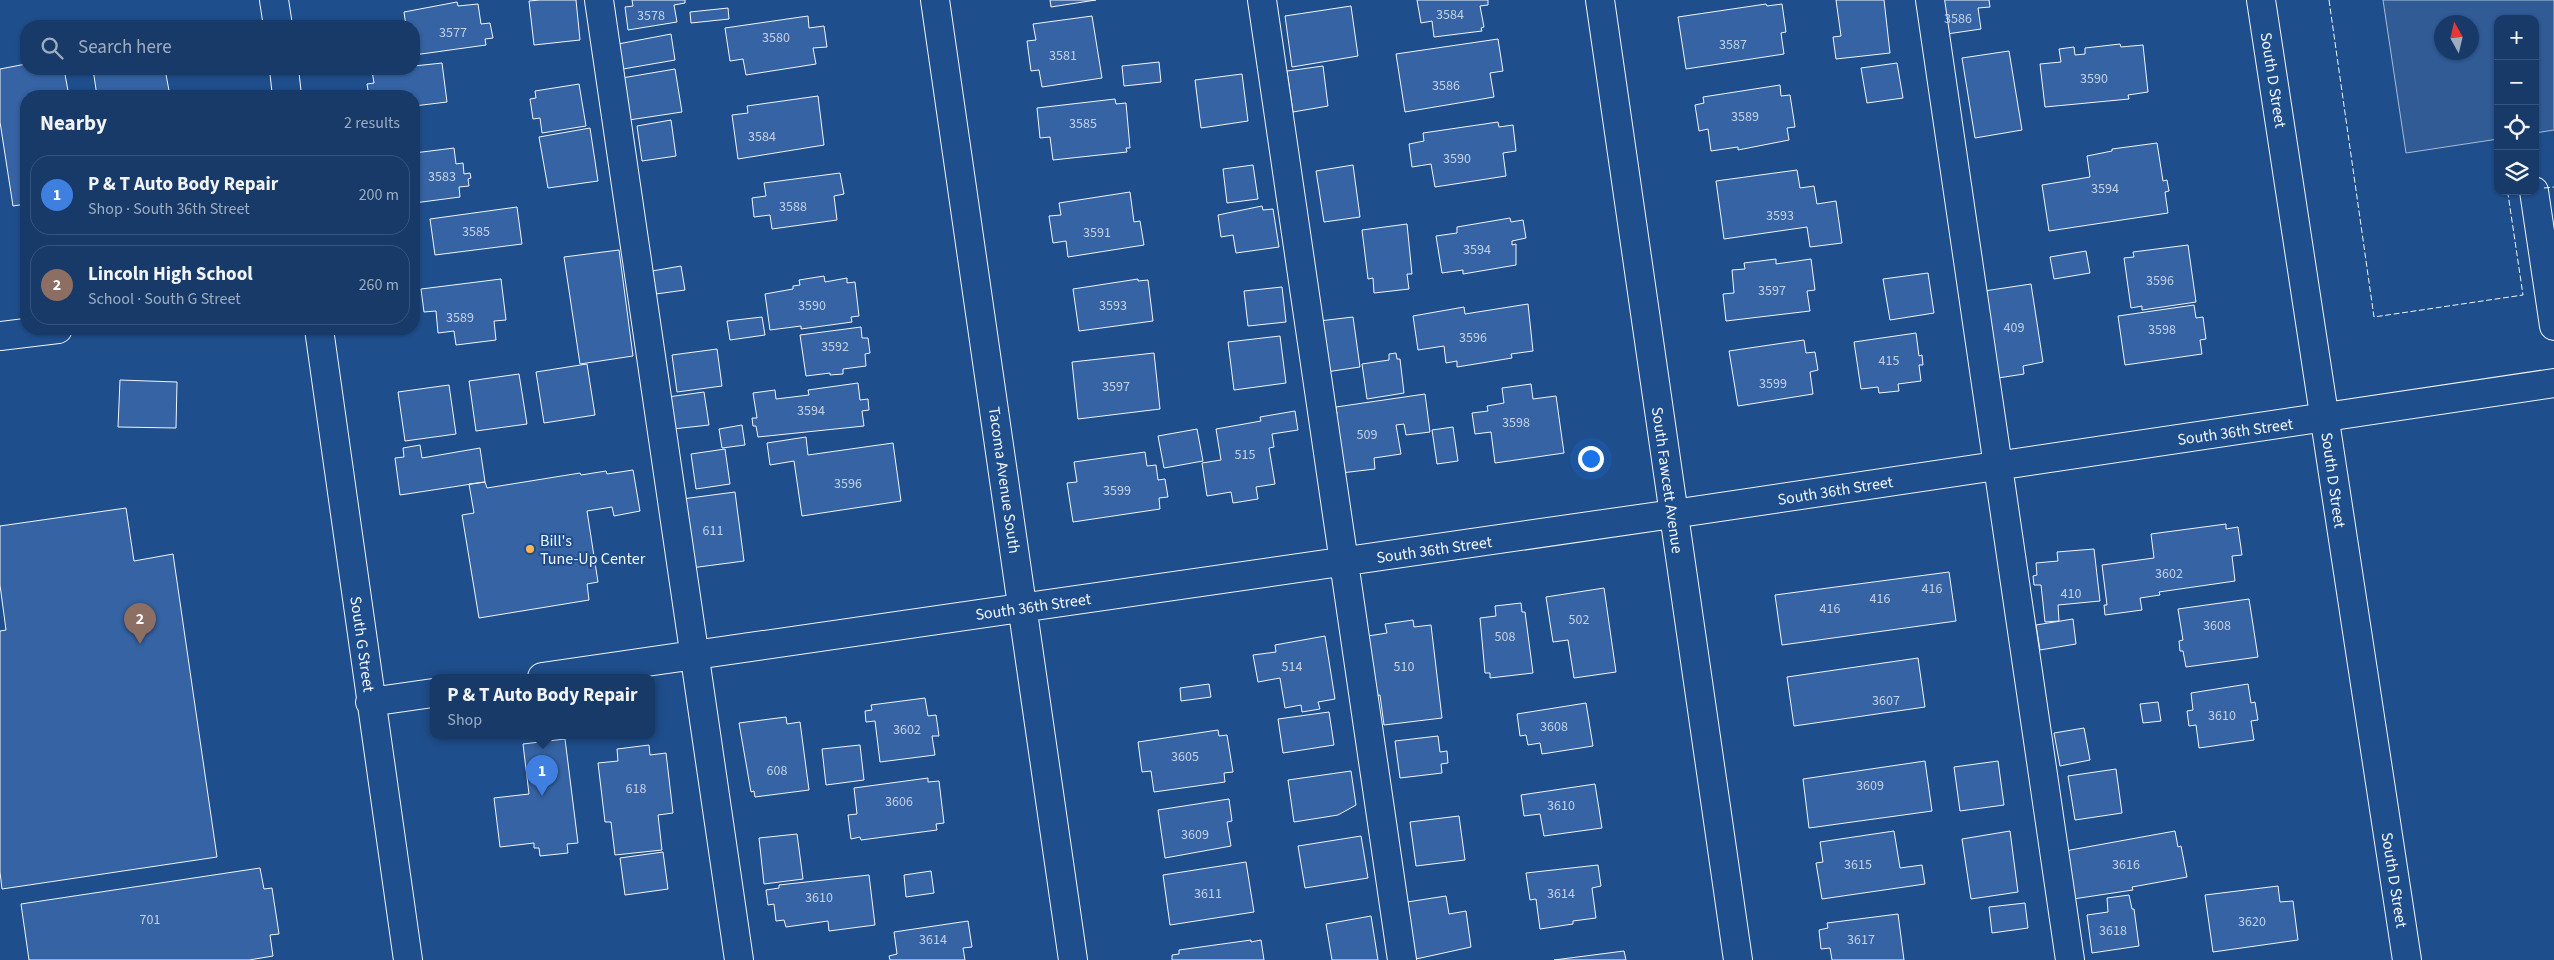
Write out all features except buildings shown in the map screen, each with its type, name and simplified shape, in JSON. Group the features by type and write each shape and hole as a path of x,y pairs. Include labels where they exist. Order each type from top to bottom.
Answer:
{"street":[{"path":"274,0 277,20"},
{"path":"600,0 739,960"},
{"name":"Tacoma Avenue South","path":"935,0 1073,960"},
{"path":"1262,0 1402,960"},
{"name":"South Fawcett Avenue","path":"1600,0 1738,960"},
{"path":"1930,0 2070,960"},
{"name":"South D Street","path":"2261,0 2407,960"},
{"path":"285,75 286,90"},
{"path":"2535,195 2554,326"},
{"path":"0,337 20,334"},
{"name":"South G Street","path":"320,335 370,702 408,960"},
{"name":"South 36th Street","path":"563,674 1673,514 2554,383"},
{"path":"370,702 430,693"}],"shaded area":[{"path":"2383,0 2554,0 2554,130 2539,132 2539,15 2494,15 2494,140 2406,153"}],"fence":[{"path":"2329,0 2374,317 2523,295 2508,195"},
{"path":"2544,188 2554,187"}],"place":[{"name":"Bill's Tune-Up Center","path":"530,549"},
{"name":"Lincoln High School","path":"140,644"},
{"name":"P & T Auto Body Repair","path":"542,796"}]}
